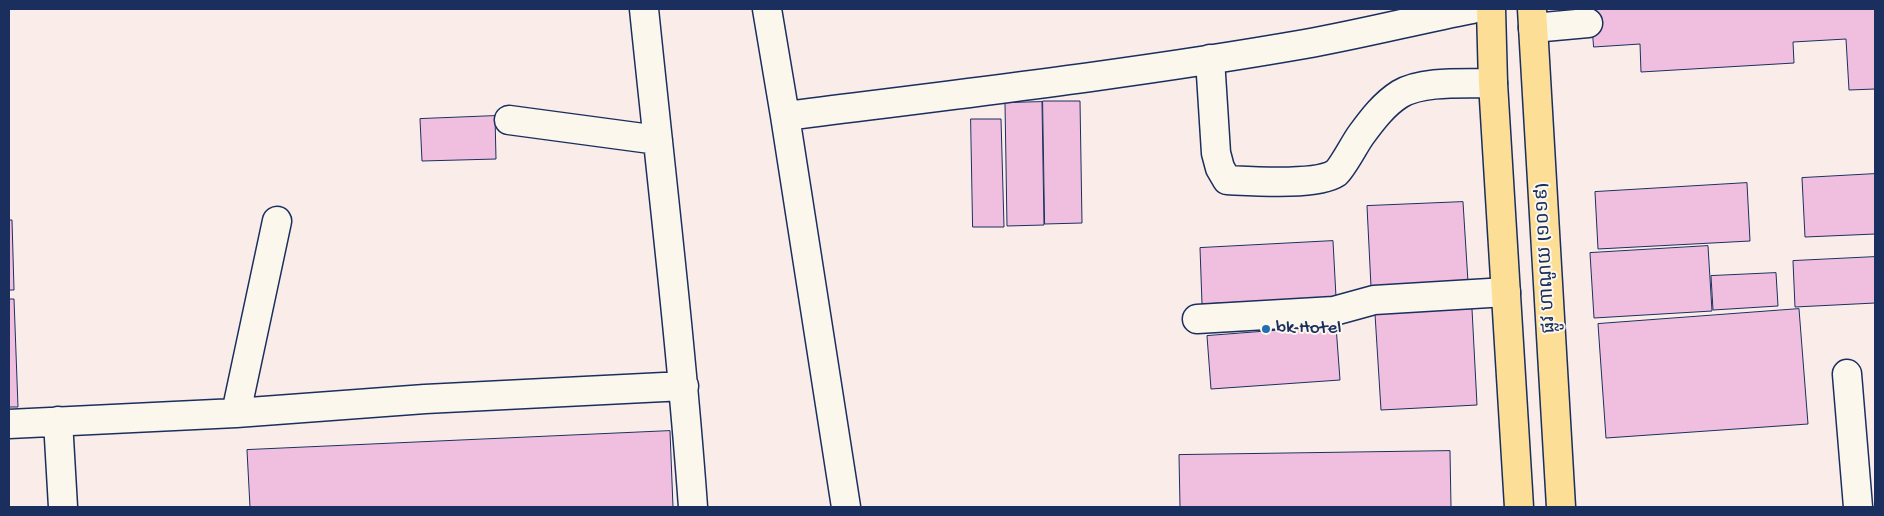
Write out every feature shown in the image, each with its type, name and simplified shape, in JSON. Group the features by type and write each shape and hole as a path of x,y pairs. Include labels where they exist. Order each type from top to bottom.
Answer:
{"main road":[{"path":"1491,9 1519,507"},
{"name":"ផ្លូវ ហាណូយ (១០១៩)","path":"1533,18 1561,507"}],"street":[{"path":"644,9 684,386 693,507"},
{"path":"766,9 786,116 846,507"},
{"path":"786,116 1098,76 1307,44 1472,9"},
{"path":"1533,18 1588,23"},
{"path":"1210,59 1216,153 1220,168 1227,180 1316,180 1336,172 1379,112 1400,94 1419,86 1494,83"},
{"path":"509,120 658,140"},
{"path":"236,413 277,221"},
{"path":"1197,319 1334,311 1374,300 1506,292"},
{"path":"1847,374 1858,507"},
{"path":"9,424 236,413 424,399 684,386"},
{"path":"58,421 63,507"}],"building":[{"path":"1591,9 1875,9 1875,89 1849,90 1846,39 1793,42 1794,63 1641,72 1640,44 1594,47"},
{"path":"1043,101 1080,101 1082,223 1045,224"},
{"path":"1042,102 1044,225 1007,226 1005,103"},
{"path":"495,116 496,159 422,161 420,119"},
{"path":"971,119 1001,119 1004,227 973,227"},
{"path":"1875,174 1875,234 1805,237 1802,178"},
{"path":"1747,183 1750,241 1598,249 1595,192"},
{"path":"1463,202 1468,282 1371,287 1367,206"},
{"path":"9,220 12,220 14,290 9,290"},
{"path":"1333,241 1336,297 1202,304 1200,248"},
{"path":"1708,246 1712,311 1594,318 1590,253"},
{"path":"1875,257 1875,303 1795,307 1793,261"},
{"path":"1776,273 1778,306 1713,310 1711,276"},
{"path":"9,299 14,299 18,407 9,407"},
{"path":"1472,309 1477,405 1381,410 1375,314"},
{"path":"1799,309 1808,424 1606,438 1598,324"},
{"path":"1336,326 1340,380 1211,389 1207,336"},
{"path":"670,431 673,507 250,507 247,450"},
{"path":"1450,451 1451,507 1180,507 1179,455"}],"place":[{"name":"bk Hotel","path":"1266,329"}]}
